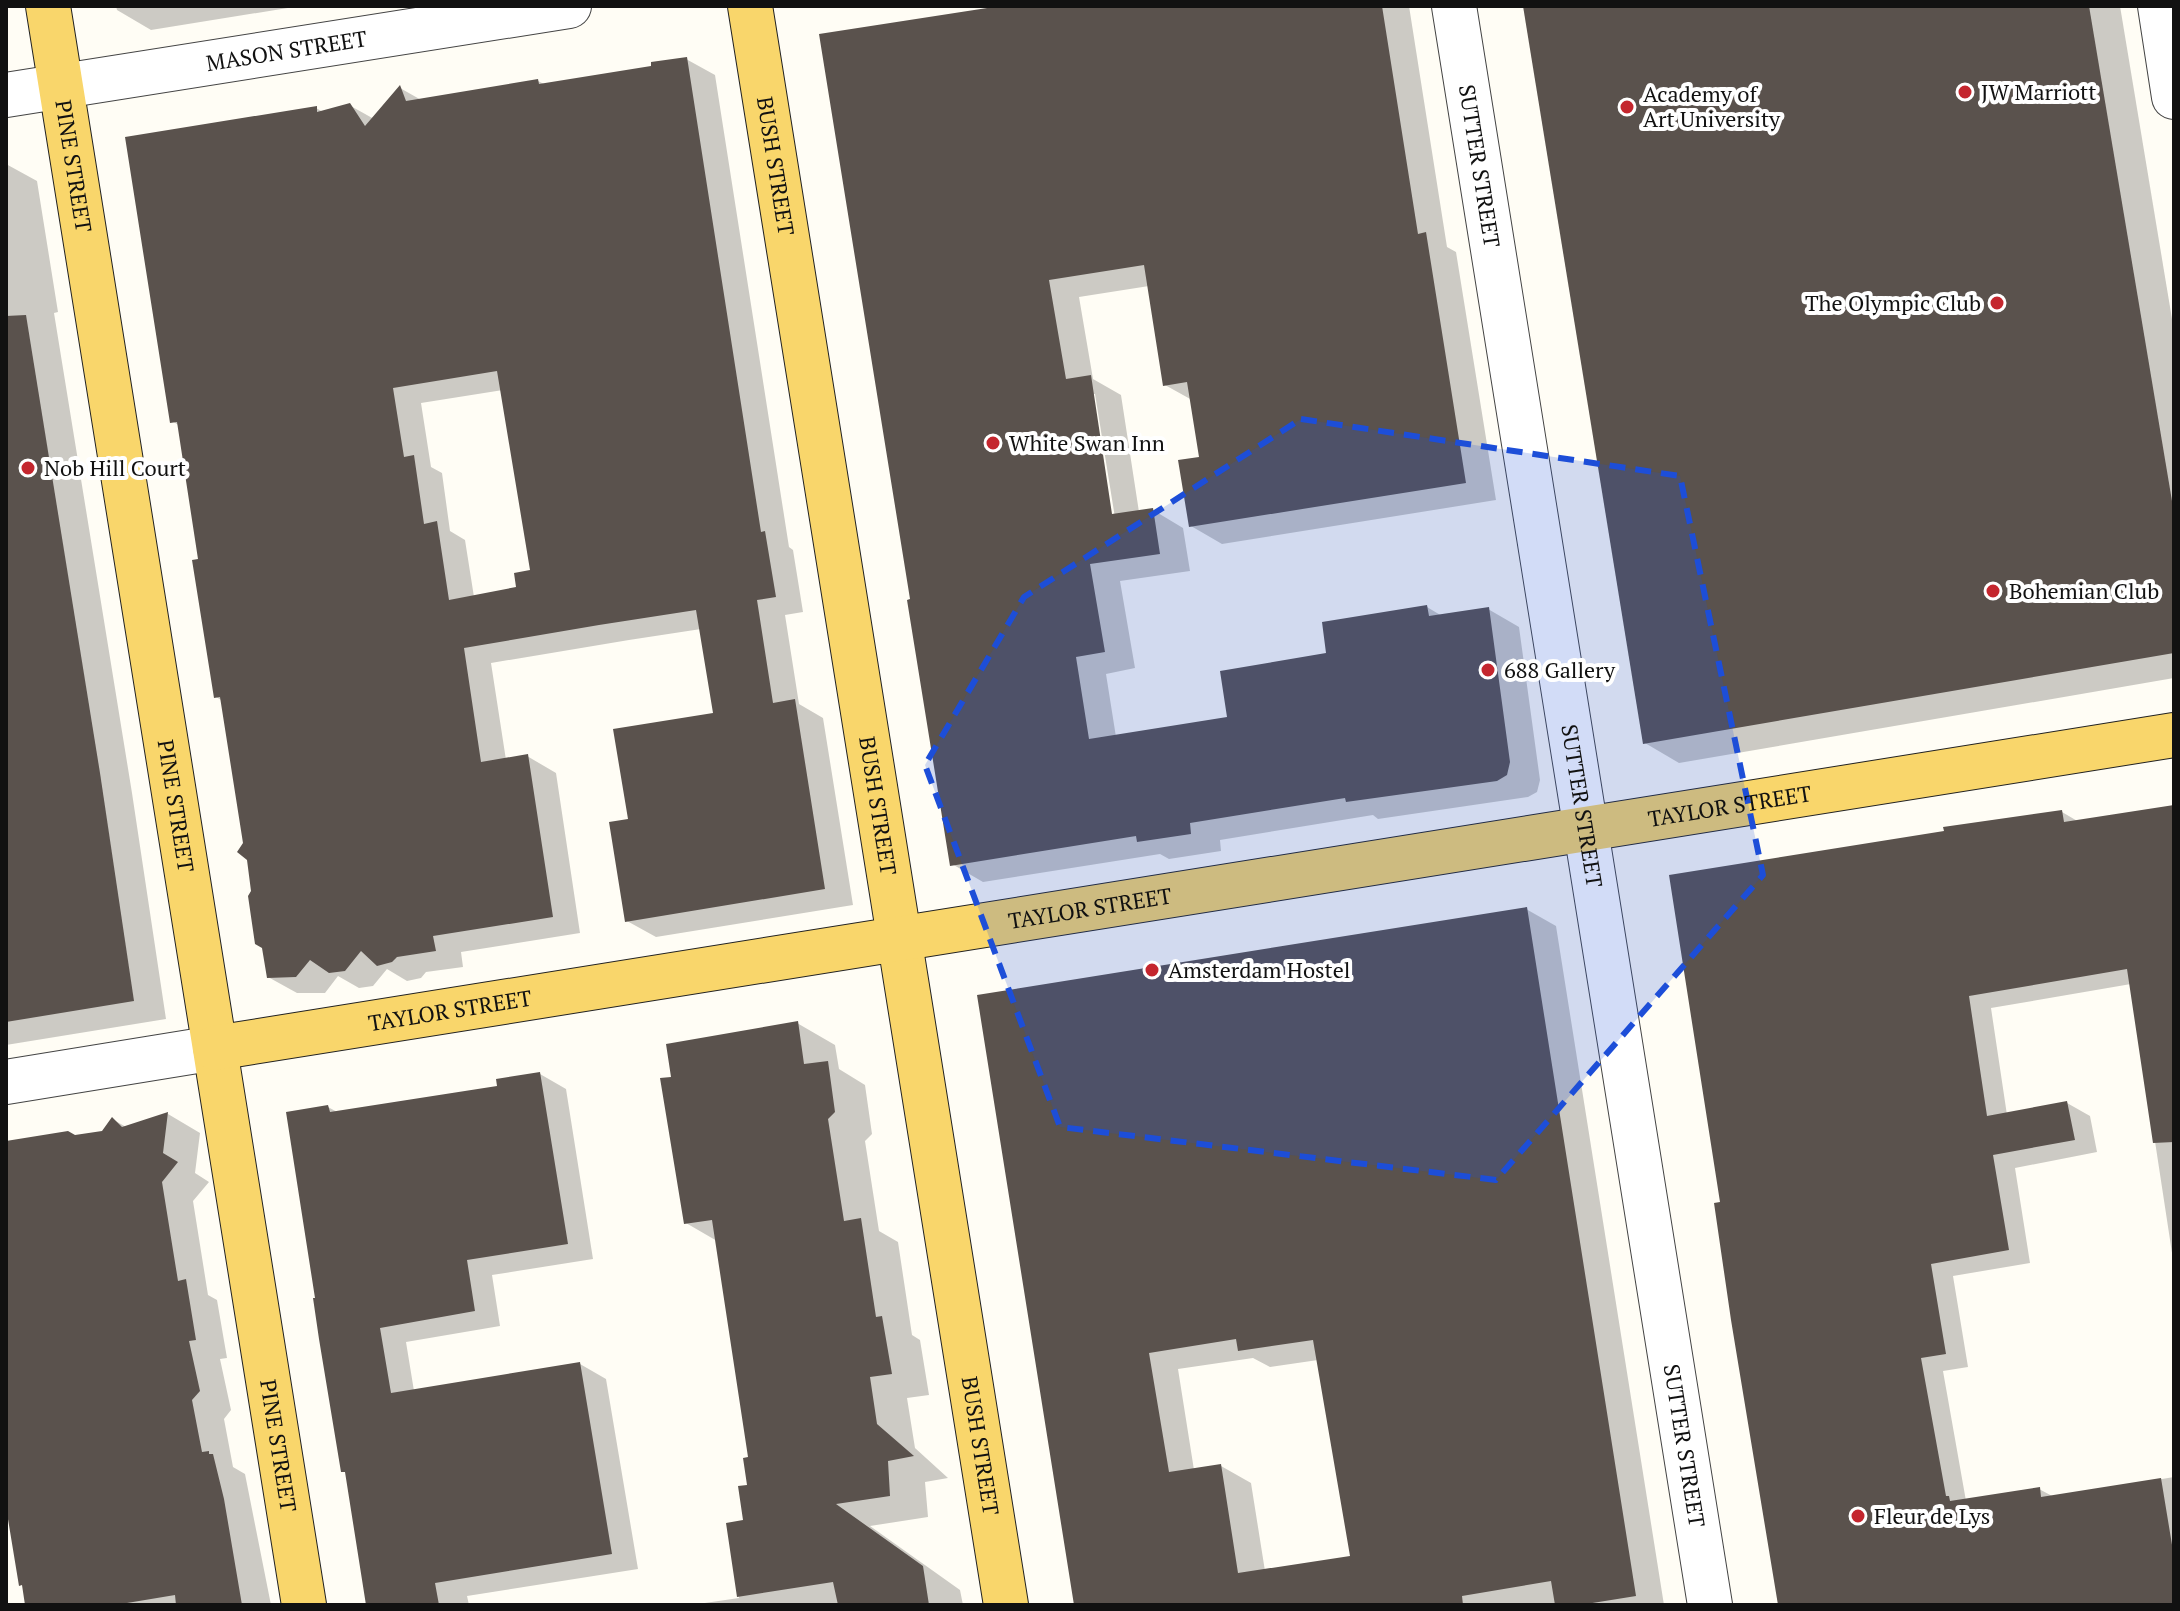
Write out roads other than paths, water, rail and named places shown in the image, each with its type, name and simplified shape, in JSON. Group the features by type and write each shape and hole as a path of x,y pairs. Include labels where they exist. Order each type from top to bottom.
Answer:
{"main road":[{"name":"PINE STREET","path":"48,6 304,1605"},
{"name":"BUSH STREET","path":"750,6 1006,1605"},
{"name":"TAYLOR STREET","path":"215,1048 2174,735"}],"street":[{"name":"MASON STREET","path":"6,95 569,6"},
{"name":"SUTTER STREET","path":"1454,6 1710,1605"},
{"path":"2160,6 2174,97"},
{"name":"TAYLOR STREET","path":"6,1082 215,1048"}],"place":[{"name":"JW Marriott","path":"1965,92"},
{"name":"Academy of Art University","path":"1627,107"},
{"name":"The Olympic Club","path":"1997,303"},
{"name":"White Swan Inn","path":"993,443"},
{"name":"Nob Hill Court","path":"28,468"},
{"name":"Bohemian Club","path":"1993,591"},
{"name":"688 Gallery","path":"1488,670"},
{"name":"Amsterdam Hostel","path":"1152,970"},
{"name":"Fleur de Lys","path":"1858,1516"}]}
